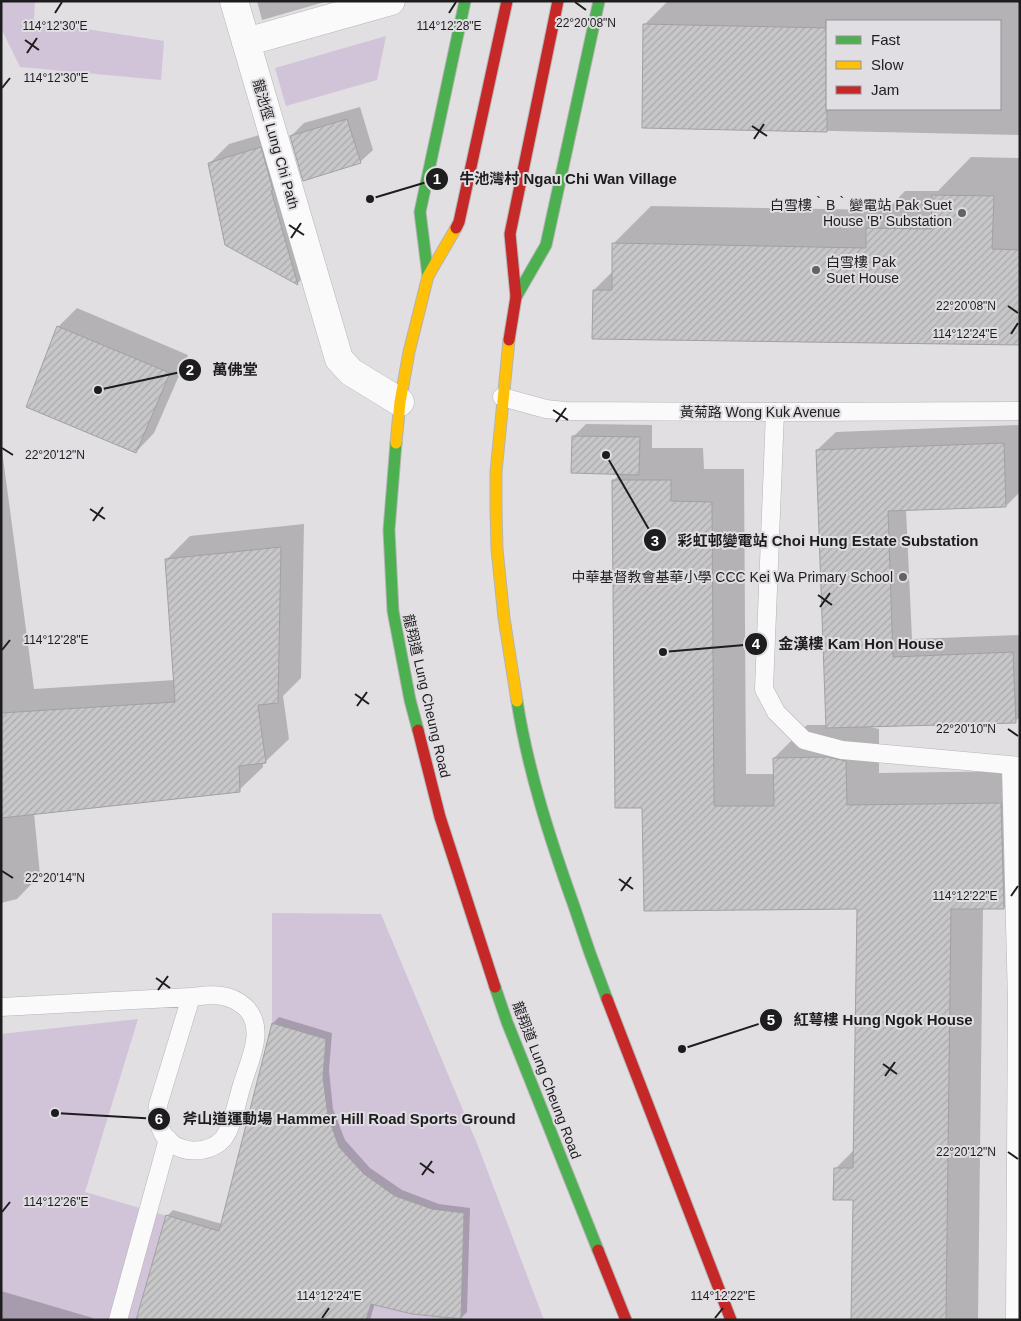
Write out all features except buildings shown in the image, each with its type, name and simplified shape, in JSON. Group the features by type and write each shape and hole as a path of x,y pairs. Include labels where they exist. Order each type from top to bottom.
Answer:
{"highway":[{"path":"428,276 420,212 465,1"},
{"name":"龍翔道 Lung Cheung Road","path":"507,1 459,222 428,276 409,352 400,402 392,478 389,530 393,611 412,709 440,817 508,1022 626,1320"},
{"path":"558,1 510,234 516,298 506,358 496,472 498,557 504,618 522,731 558,861 602,987 685,1205 732,1320"},
{"path":"516,298 546,245 599,1"}],"street":[{"name":"龍池徑 Lung Chi Path","path":"234,1 339,359 351,372 400,402"},
{"path":"246,42 391,1"}],"lane":[{"name":"黃菊路 Wong Kuk Avenue","path":"502,397 546,409 565,410 775,412 1020,411"},
{"path":"775,412 764,690 776,712 804,740 842,750 1015,766 1018,998 1015,1320"},
{"path":"1,1007 191,997 221,996 237,1000 250,1012 256,1027 255,1042 230,1126 223,1139 209,1148 192,1151 176,1146 168,1139 164,1135 157,1119 158,1104 191,997"},
{"path":"118,1320 168,1139"}],"shaded area":[{"path":"1,1 35,1 34,21 164,41 161,80 20,67 1,28"},
{"path":"386,36 377,80 286,106 275,68"},
{"path":"272,913 381,914 478,1146 544,1320 1,1320 1,1034 138,1019 85,1192 219,1231 272,1023"}],"traffic: fast":[{"path":"428,276 420,212 465,1"},
{"path":"516,297 546,245 599,1"},
{"path":"396,443 389,530 393,611 410,700 418,730"},
{"path":"517,701 527,753 548,830 607,999"},
{"path":"495,987 507,1022 598,1250"}],"traffic: slow":[{"path":"396,443 400,402 409,352 428,276 456,228"},
{"path":"509,340 496,472 496,509 497,549 504,618 517,701"}],"traffic: jam":[{"path":"456,228 459,222 507,1"},
{"path":"509,340 516,297 510,234 558,1"},
{"path":"418,730 440,817 495,987"},
{"path":"607,999 731,1320"},
{"path":"598,1250 626,1320"}],"place":[{"name":"牛池灣村 Ngau Chi Wan Village","path":"370,199"},
{"name":"白雪樓‵B‵變電站 Pak Suet House 'B' Substation","path":"962,213"},
{"name":"白雪樓 Pak Suet House","path":"816,270"},
{"name":"萬佛堂","path":"98,390"},
{"name":"彩虹邨變電站 Choi Hung Estate Substation","path":"606,455"},
{"name":"中華基督教會基華小學 CCC Kei Wa Primary School","path":"903,577"},
{"name":"金漢樓 Kam Hon House","path":"663,652"},
{"name":"紅萼樓 Hung Ngok House","path":"682,1049"},
{"name":"斧山道運動場 Hammer Hill Road Sports Ground","path":"55,1113"}]}
